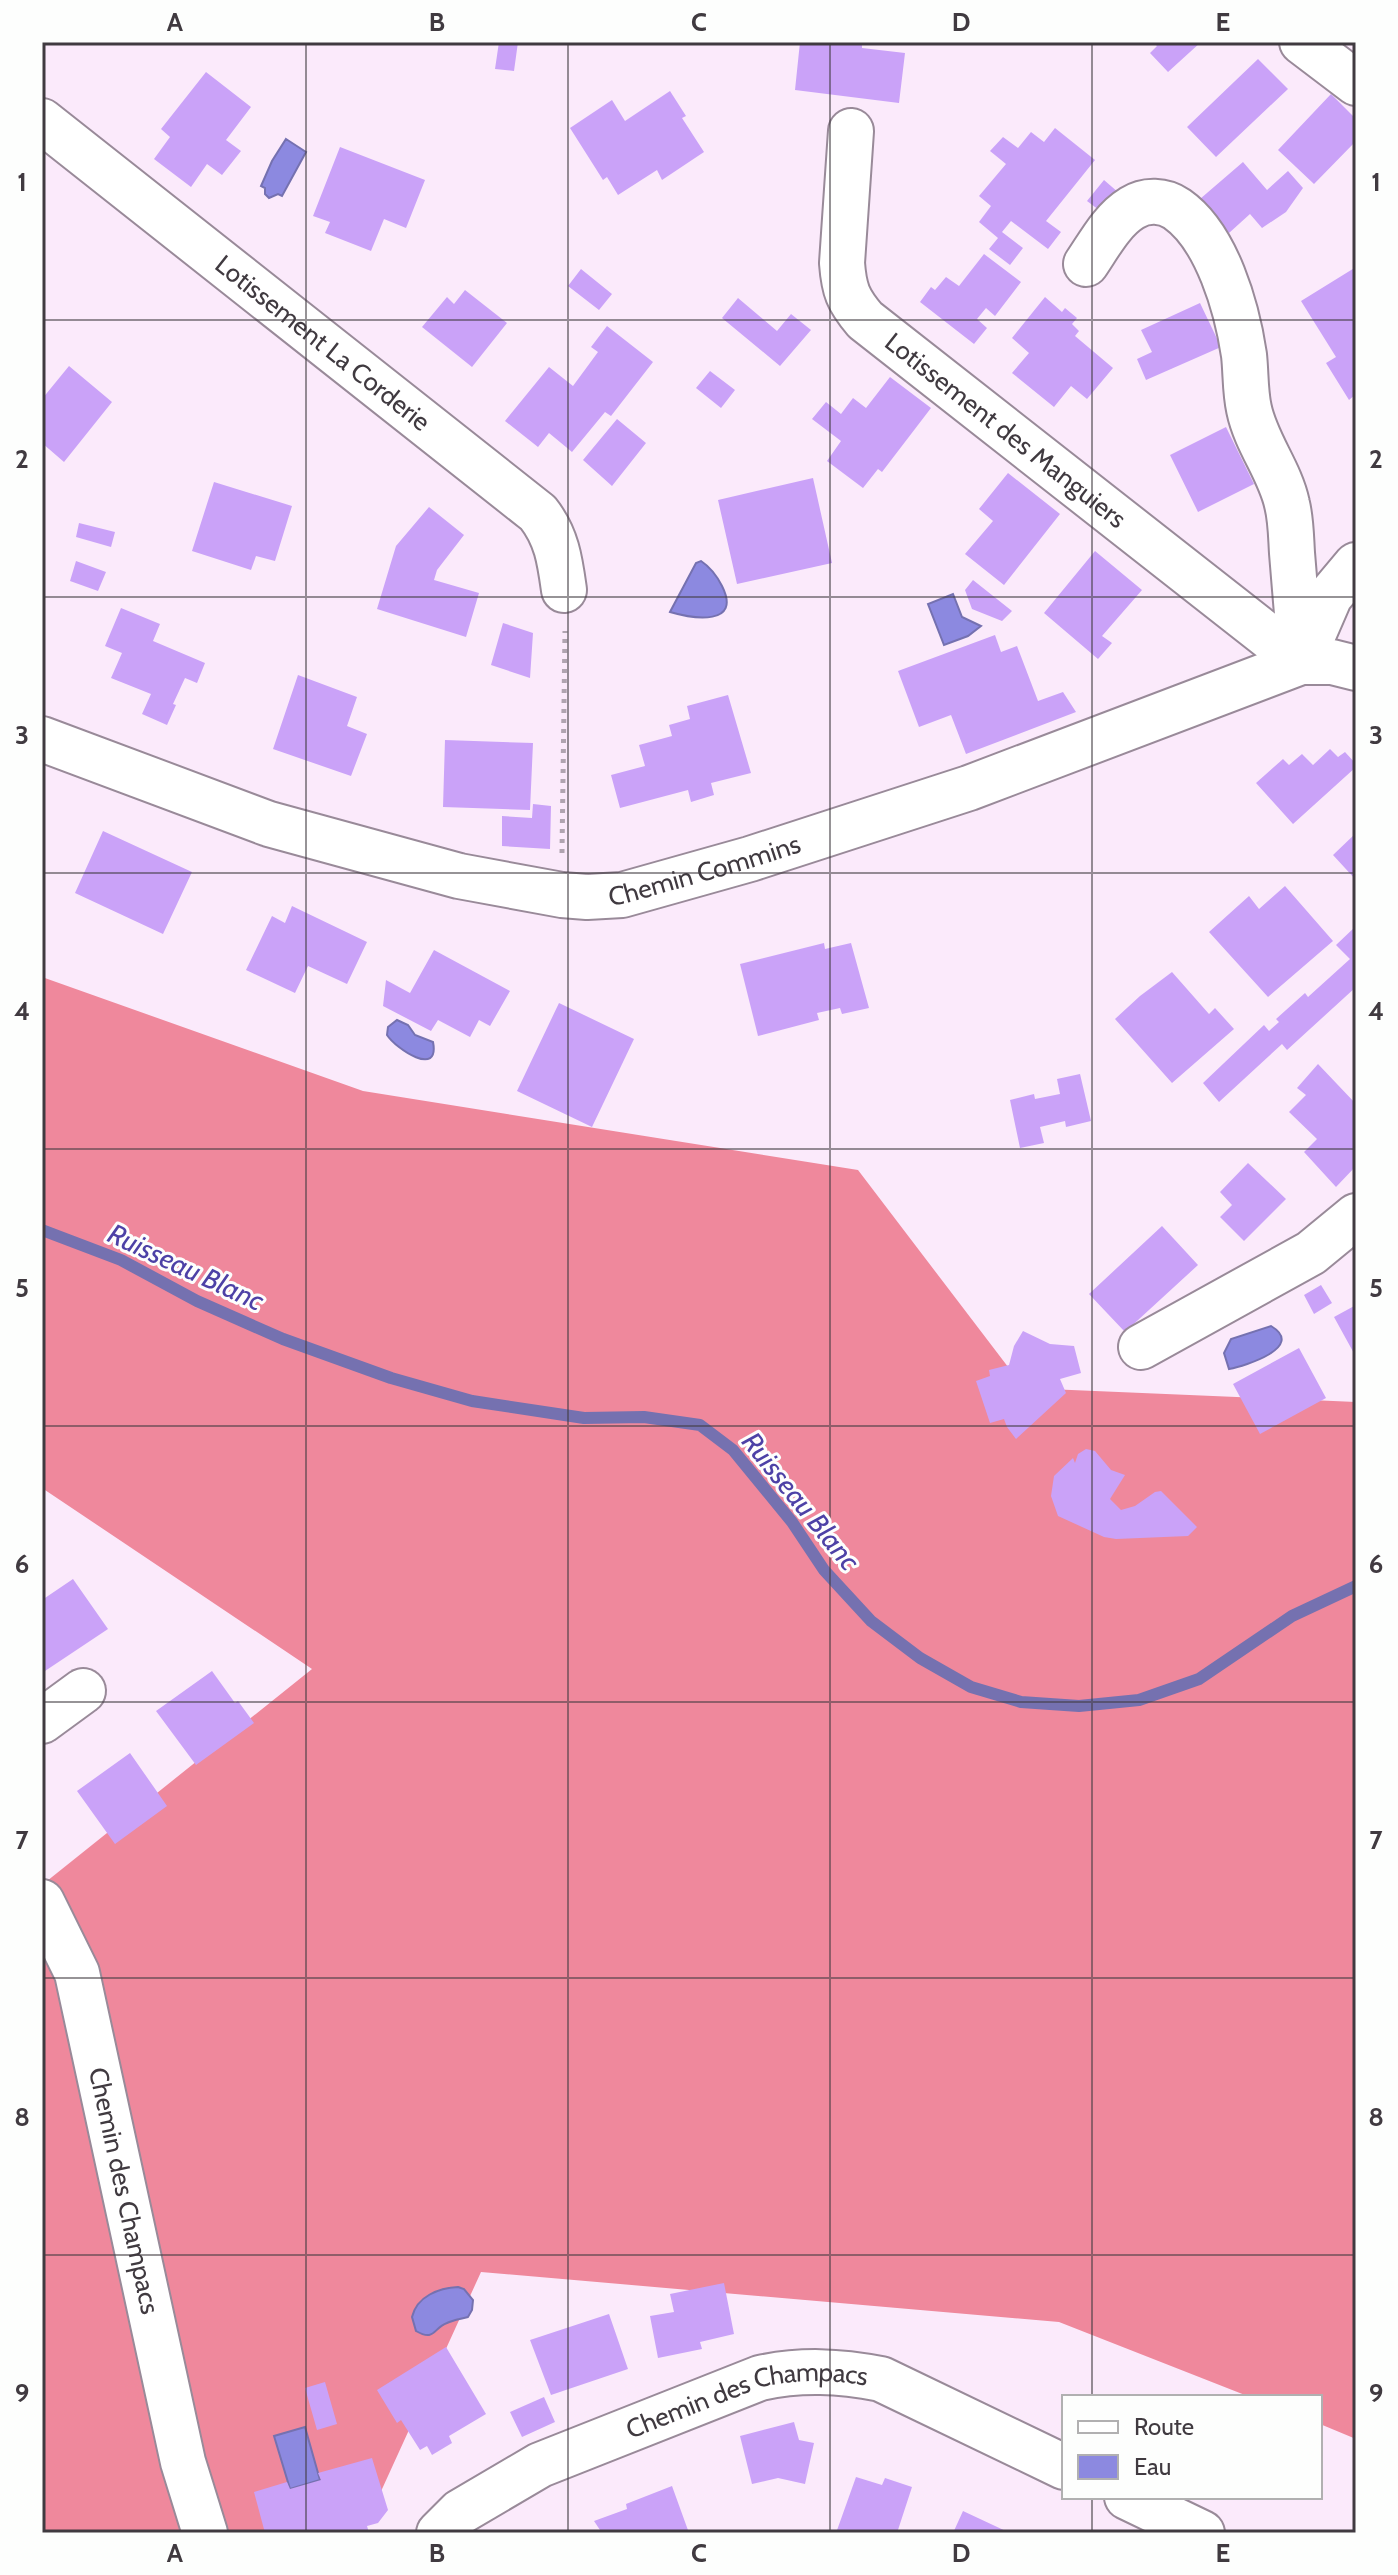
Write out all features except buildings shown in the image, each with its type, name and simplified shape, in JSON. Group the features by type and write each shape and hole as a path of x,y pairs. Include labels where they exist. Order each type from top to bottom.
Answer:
{"street":[{"path":"1302,42 1356,83"},
{"name":"Lotissement La Corderie","path":"42,121 538,513 556,543 564,590"},
{"name":"Lotissement des Manguiers","path":"851,131 843,282 849,301 865,320 1301,662"},
{"path":"1086,264 1125,213 1135,205 1151,202 1167,202 1183,214 1198,229 1209,247 1222,272 1233,307 1244,354 1246,391 1253,427 1288,506 1301,662"},
{"path":"1301,662 1330,596 1356,565"},
{"name":"Chemin Commins","path":"42,739 269,824 459,876 587,897 622,895 750,859 969,788 1301,662 1332,662 1356,668"},
{"path":"1141,1347 1311,1253 1356,1216"},
{"path":"42,1721 83,1691"},
{"name":"Chemin des Champacs","path":"42,1902 77,1973 183,2462 205,2533"},
{"name":"Chemin des Champacs","path":"439,2533 460,2512 540,2465 760,2378 790,2372 848,2373 881,2379 1062,2466"},
{"path":"1131,2499 1202,2533"}],"path":[{"path":"562,895 566,689 564,590"}],"shaded area":[{"path":"42,977 363,1091 858,1170 1024,1388 1356,1402 1356,2439 1322,2425 1322,2395 1245,2395 1059,2322 481,2272 362,2533 42,2533 42,1885 312,1669 42,1488"}],"water":[{"path":"286,139 306,152 282,196 278,194 269,198 261,186"},
{"path":"701,561 722,586 726,608 712,617 691,617 670,612 696,563"},
{"path":"953,594 962,617 981,626 968,636 944,645 928,604"},
{"path":"397,1020 408,1025 415,1035 433,1042 430,1058 407,1053 392,1041 387,1035 388,1027"},
{"path":"1271,1326 1280,1334 1281,1341 1277,1348 1259,1360 1229,1369 1224,1353 1231,1339"},
{"path":"458,2287 464,2289 473,2300 468,2317 442,2325 430,2335 416,2331 412,2317 419,2304 436,2291"},
{"path":"305,2427 320,2480 290,2489 274,2436"}],"waterway":[{"name":"Ruisseau Blanc","path":"42,1230 121,1260 197,1301 283,1339 391,1378 472,1401 584,1418 644,1417 700,1425 733,1450 792,1522 824,1570 871,1621 920,1658 971,1687 1021,1702 1079,1706 1139,1700 1199,1679 1292,1616 1356,1586"}]}
